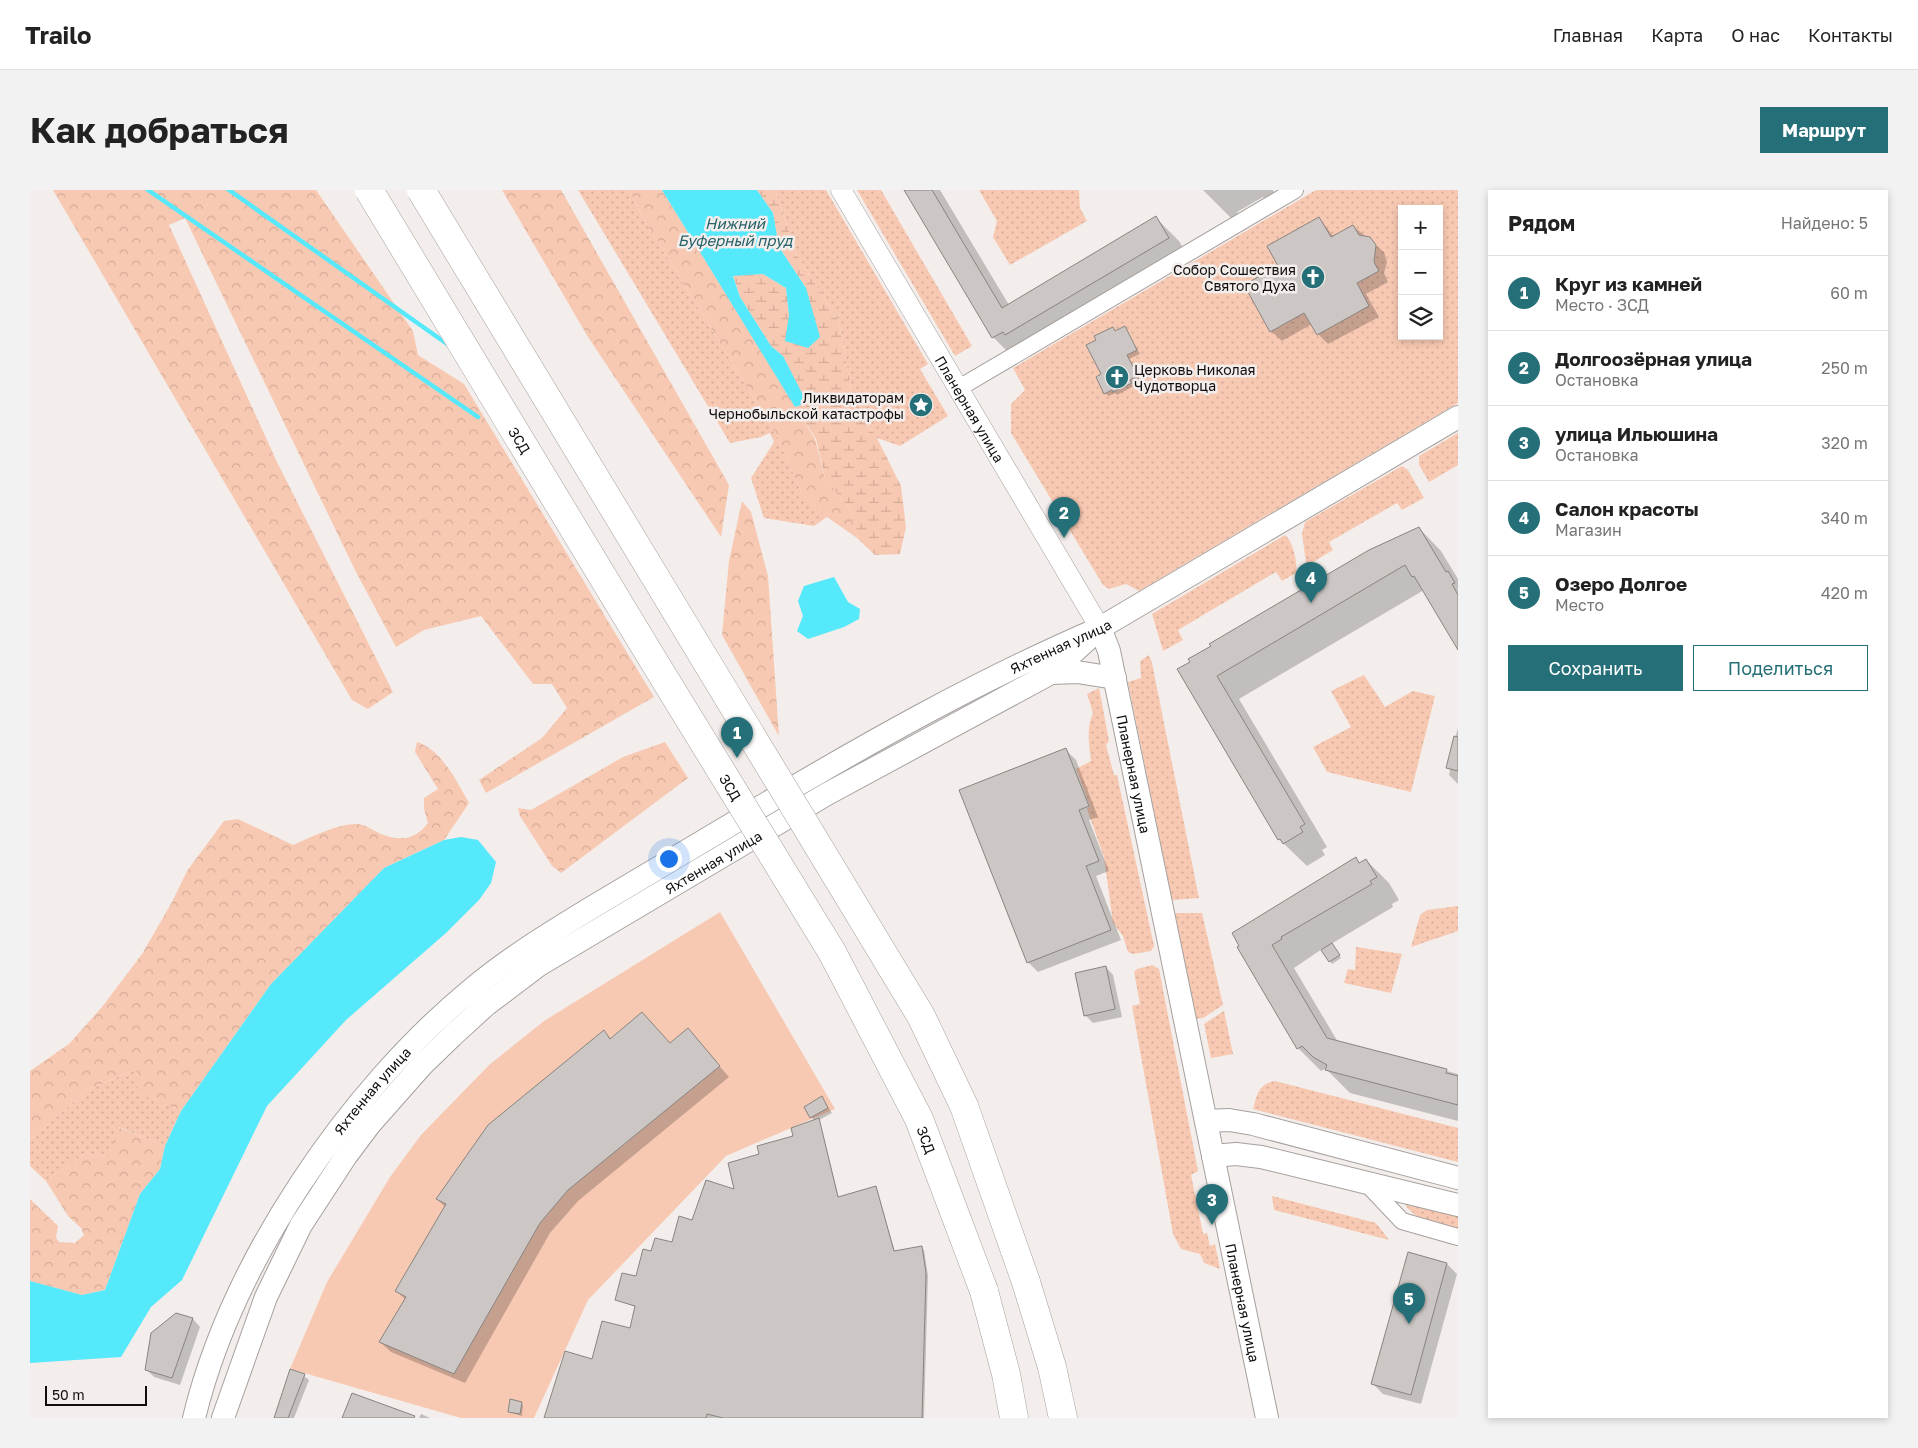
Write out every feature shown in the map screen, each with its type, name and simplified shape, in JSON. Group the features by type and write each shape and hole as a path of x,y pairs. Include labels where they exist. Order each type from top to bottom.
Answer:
{"highway":[{"name":"ЗСД","path":"369,190 837,960 922,1128 984,1291 1006,1374 1014,1418"},
{"path":"421,190 744,720 921,1016 964,1106 1026,1282 1052,1367 1063,1418"}],"main road":[{"path":"1100,628 1458,417"},
{"name":"Яхтенная улица","path":"223,1418 266,1297 301,1225 346,1156 370,1124 422,1064 486,1005 547,960 827,794 1050,673 1100,628"},
{"name":"Яхтенная улица","path":"194,1418 227,1318 259,1256 304,1178 352,1112 379,1079 439,1018 472,989 538,940 817,773 1039,654 1100,628"},
{"name":"Планерная улица","path":"1100,628 1109,651 1268,1418"},
{"path":"1050,673 1078,672 1114,678"},
{"path":"1206,1121 1230,1120 1253,1124 1458,1178"},
{"path":"1213,1156 1236,1154 1261,1157 1458,1205"}],"street":[{"name":"Планерная улица","path":"841,190 1100,628"},
{"path":"959,388 1295,190"},
{"path":"1368,1184 1402,1221 1458,1237"}],"green space":[{"path":"53,190 316,190 413,331 418,355 464,384 654,697 486,793 479,780 542,738 567,708 552,684 533,684 481,616 424,630 396,647 355,570 185,218 169,225 277,462 393,692 368,709 352,700"},
{"path":"502,190 561,190 729,485 721,537 588,337"},
{"path":"578,190 630,190 636,206 777,436 802,494 827,517 814,526 764,518 751,478 774,442 770,433 761,437 730,443"},
{"path":"630,190 662,190 815,439 825,478 851,511 857,538 827,517 802,494 777,436 636,206"},
{"path":"757,190 775,190 797,255 839,322 854,405 877,438 901,486 906,527 900,554 875,555 857,538 851,511 825,478 816,439 795,407 806,403 783,356 771,346 740,297 733,275 763,274 786,288 789,315 806,288 779,247 773,213"},
{"path":"775,190 826,190 928,364 920,369 948,416 900,446 877,438 854,405 839,322 797,255"},
{"path":"857,190 881,190 972,346 955,356"},
{"path":"979,190 1079,190 1080,208 1087,221 1010,265 993,237 997,221"},
{"path":"1316,190 1458,190 1458,403 1139,591 1126,584 1109,589 1103,585 1011,433 1011,404 1025,390 1013,368"},
{"path":"1458,433 1458,465 1429,482 1419,465 1419,456"},
{"path":"1402,466 1408,470 1424,498 1402,510 1397,503 1329,542 1333,550 1308,565 1302,534 1305,522"},
{"path":"742,501 751,512 768,576 779,736 722,635 729,561"},
{"path":"1285,535 1294,552 1296,573 1282,581 1276,572 1178,630 1183,640 1163,651 1152,614"},
{"path":"1149,655 1199,898 1172,900 1128,682 1141,678 1140,661"},
{"path":"1364,675 1385,707 1413,691 1435,696 1411,792 1327,772 1313,747 1351,727 1331,691"},
{"path":"1099,688 1109,741 1106,745 1114,775 1117,775 1154,946 1151,951 1133,954 1128,952 1123,936 1113,923 1104,857 1087,809 1090,806 1076,769 1091,761 1089,731 1093,713 1087,694"},
{"path":"417,742 426,746 441,759 469,803 444,840 384,868 271,984 181,1111 138,1093 136,1069 87,1090 30,1140 30,1071 69,1044 102,1007 142,954 172,902 187,871 224,821 238,819 293,845 331,829 355,824 363,825 380,834 391,837 403,838 414,835 428,823 424,809 424,798 438,789 415,752"},
{"path":"665,742 688,778 561,873 552,866 520,816 518,808 531,810 623,757"},
{"path":"1458,906 1458,931 1411,947 1420,915 1427,910"},
{"path":"720,912 835,1109 726,1156 588,1300 534,1418 461,1418 290,1369 327,1282 390,1177 421,1135 489,1065 544,1021"},
{"path":"1175,913 1202,913 1223,1005 1203,1018 1196,1019"},
{"path":"1356,947 1402,954 1391,993 1344,983 1348,969 1355,970"},
{"path":"1152,965 1159,969 1198,1171 1191,1175 1203,1234 1207,1233 1210,1246 1215,1244 1220,1269 1204,1263 1200,1254 1181,1249 1173,1234 1132,1006 1140,1004 1134,972 1137,969"},
{"path":"1224,1011 1233,1054 1211,1058 1204,1024"},
{"path":"136,1069 139,1093 181,1111 165,1146 118,1127 110,1158 86,1153 46,1181 30,1166 30,1140 87,1090"},
{"path":"1275,1081 1458,1128 1458,1162 1253,1109 1257,1095 1262,1087 1269,1082"},
{"path":"117,1127 165,1146 160,1169 140,1194 105,1290 82,1295 30,1281 30,1199 58,1226 56,1238 59,1242 75,1243 84,1235 81,1228 68,1216 46,1181 86,1153 110,1158"},
{"path":"1272,1196 1376,1223 1389,1240 1274,1210"},
{"path":"1404,1203 1458,1217 1458,1231 1421,1218 1414,1214"}],"water":[{"name":"Нижний Буферный пруд","path":"662,190 757,190 773,213 779,247 806,288 820,337 808,348 785,341 789,315 786,288 763,274 733,276 740,297 771,346 783,356 807,403 795,407"},
{"path":"834,577 848,602 860,609 859,619 844,627 808,639 797,631 803,616 798,601 804,586"},
{"path":"461,837 478,840 496,862 491,883 479,900 446,933 346,1020 267,1106 182,1280 151,1307 121,1357 30,1363 30,1281 82,1295 105,1290 140,1194 160,1169 165,1146 181,1111 271,984 384,868 444,840"}],"building":[{"path":"904,190 932,190 1002,308 1156,216 1169,238 1005,335 1003,332 992,338"},
{"name":"Собор Сошествия Святого Духа","path":"1319,217 1331,237 1353,225 1359,235 1370,237 1376,245 1374,262 1379,271 1357,283 1369,306 1317,335 1304,313 1270,332 1244,285 1278,266 1267,246"},
{"path":"1125,326 1137,350 1127,355 1138,376 1130,380 1132,383 1104,394 1096,377 1101,374 1086,345 1096,340 1094,336 1113,327 1115,331"},
{"path":"1419,527 1446,572 1448,571 1455,583 1452,584 1458,595 1458,650 1414,576 1412,577 1405,565 1217,676 1305,824 1300,827 1303,832 1283,844 1280,839 1278,840 1177,669 1190,662 1188,659 1211,646 1209,644 1369,550"},
{"path":"1454,736 1458,737 1458,771 1446,768"},
{"path":"1066,748 1089,806 1079,810 1099,861 1086,866 1111,930 1027,963 959,790"},
{"path":"1356,857 1359,863 1366,859 1377,877 1370,881 1372,884 1281,937 1282,939 1272,945 1327,1038 1447,1069 1446,1073 1458,1076 1458,1105 1325,1070 1327,1065 1313,1057 1302,1046 1297,1049 1237,947 1239,946 1232,933"},
{"path":"1332,943 1340,955 1329,962 1321,950"},
{"path":"1106,966 1115,1009 1084,1016 1075,973"},
{"path":"642,1012 670,1043 688,1028 720,1066 568,1190 540,1223 454,1374 379,1342 406,1297 395,1291 446,1204 436,1199 488,1125 604,1030 610,1039"},
{"path":"822,1096 828,1108 810,1118 804,1107"},
{"path":"819,1118 838,1197 876,1186 894,1251 922,1246 926,1273 922,1418 723,1418 707,1414 706,1418 544,1418 565,1351 592,1359 602,1321 630,1328 635,1306 615,1300 622,1273 636,1276 643,1249 651,1251 655,1238 672,1242 679,1216 692,1220 706,1180 734,1189 728,1163 759,1154 757,1146 793,1136 791,1128"},
{"path":"1408,1252 1447,1263 1411,1395 1371,1384"},
{"path":"176,1313 193,1318 172,1378 145,1370 151,1333"},
{"path":"290,1369 305,1374 288,1418 274,1418"},
{"path":"352,1393 415,1416 414,1418 342,1418"},
{"path":"510,1399 522,1402 520,1414 508,1412"}],"waterway":[{"path":"148,190 478,417"},
{"path":"229,190 450,346"}],"place":[{"name":"Собор Сошествия Святого Духа","path":"1313,277"},
{"name":"Церковь Николая Чудотворца","path":"1117,377"},
{"name":"Ликвидаторам Чернобыльской катастрофы","path":"921,405"},
{"name":"Долгоозёрная улица","path":"1064,538"},
{"name":"Салон красоты","path":"1311,603"},
{"name":"Круг из камней","path":"737,758"},
{"name":"улица Ильюшина","path":"1212,1225"},
{"name":"Озеро Долгое","path":"1409,1324"}]}
